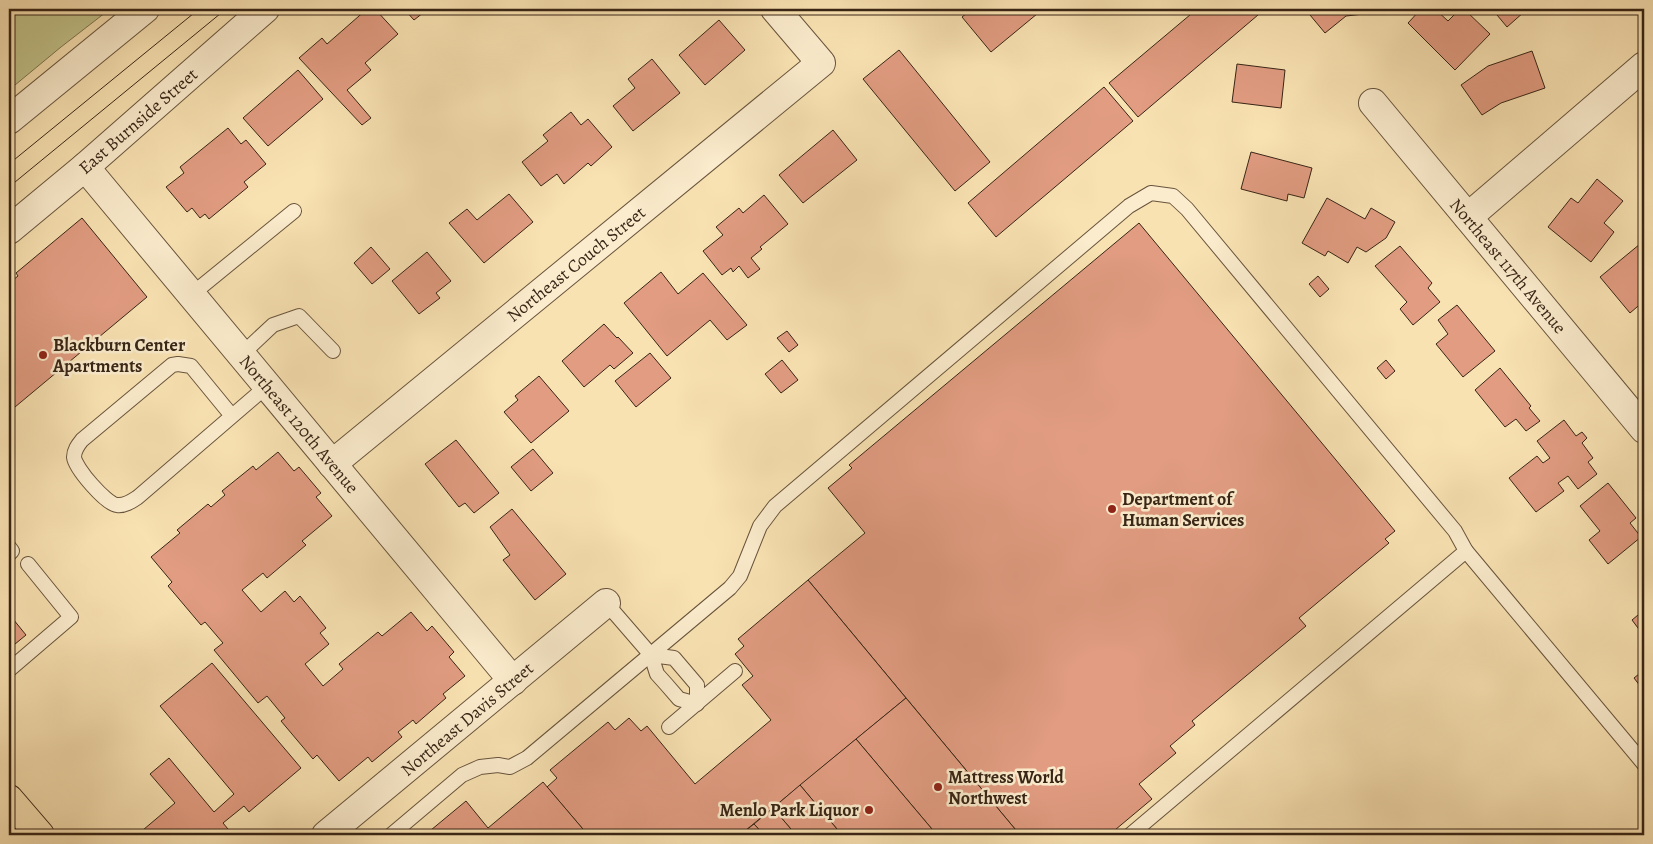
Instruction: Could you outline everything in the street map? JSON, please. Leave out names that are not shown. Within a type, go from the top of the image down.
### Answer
[{"type":"main road","points":[[9,799],[40,835]]},
{"type":"street","points":[[9,120],[144,9]]},
{"type":"street","name":"East Burnside Street","points":[[9,230],[85,168],[265,9]]},
{"type":"street","name":"Northeast Couch Street","points":[[332,464],[821,63],[775,9]]},
{"type":"street","points":[[1468,218],[1644,66]]},
{"type":"street","name":"Northeast 117th Avenue","points":[[1373,103],[1644,429]]},
{"type":"street","name":"Northeast 120th Avenue","points":[[85,168],[514,681]]},
{"type":"street","name":"Northeast Davis Street","points":[[326,835],[606,603]]},
{"type":"lane","points":[[391,835],[462,775],[480,767],[498,765],[510,767],[527,758],[651,655],[730,588],[740,576],[760,526],[776,506],[1129,206],[1151,193],[1173,196],[1187,210],[1455,530],[1466,551],[1644,764]]},
{"type":"lane","points":[[191,295],[294,211]]},
{"type":"lane","points":[[241,355],[273,324],[299,316],[333,351]]},
{"type":"lane","points":[[232,416],[191,366],[172,365],[82,440],[75,449],[74,457],[77,467],[108,502],[117,505],[129,503],[138,497],[267,386]]},
{"type":"lane","points":[[9,547],[12,551],[9,554]]},
{"type":"lane","points":[[1130,835],[1466,551]]},
{"type":"lane","points":[[9,670],[71,617],[28,564]]},
{"type":"lane","points":[[606,603],[651,655],[657,674],[679,699],[697,704]]},
{"type":"lane","points":[[651,655],[674,658],[697,685],[697,704]]},
{"type":"lane","points":[[669,727],[735,672]]},
{"type":"green space","points":[[9,9],[110,9],[9,90]]},
{"type":"building","points":[[367,9],[375,9],[398,34],[365,63],[371,70],[347,90],[371,118],[362,125],[299,58],[322,38],[327,44]]},
{"type":"building","points":[[404,9],[428,9],[414,20]]},
{"type":"building","points":[[972,9],[1043,9],[991,52],[962,17]]},
{"type":"building","points":[[1197,9],[1265,9],[1138,117],[1109,83]]},
{"type":"building","points":[[1305,9],[1390,9],[1390,11],[1346,16],[1325,33]]},
{"type":"building","points":[[1421,9],[1435,9],[1448,21],[1460,9],[1464,9],[1490,34],[1455,70],[1408,23]]},
{"type":"building","points":[[1492,9],[1521,9],[1524,12],[1507,27]]},
{"type":"building","points":[[719,20],[745,50],[705,85],[679,55]]},
{"type":"building","points":[[899,50],[990,162],[955,191],[863,79]]},
{"type":"building","points":[[1532,51],[1545,88],[1501,103],[1482,115],[1461,85],[1488,66]]},
{"type":"building","points":[[652,59],[680,93],[633,131],[613,106],[635,88],[628,79]]},
{"type":"building","points":[[1237,64],[1285,70],[1281,108],[1232,102]]},
{"type":"building","points":[[298,70],[323,99],[268,146],[243,118]]},
{"type":"building","points":[[1104,87],[1133,121],[996,237],[968,203]]},
{"type":"building","points":[[571,112],[581,125],[588,119],[612,147],[591,166],[588,163],[564,184],[557,174],[541,186],[522,162],[548,141],[543,135]]},
{"type":"building","points":[[228,128],[241,144],[246,140],[266,164],[244,182],[248,187],[209,219],[205,214],[200,218],[192,208],[187,212],[166,187],[184,173],[180,167]]},
{"type":"building","points":[[833,130],[857,160],[803,203],[779,175]]},
{"type":"building","points":[[1251,152],[1312,168],[1304,198],[1288,194],[1287,201],[1241,189]]},
{"type":"building","points":[[1597,179],[1623,201],[1604,223],[1614,232],[1591,262],[1548,227],[1571,198],[1578,203]]},
{"type":"building","points":[[509,194],[533,222],[484,263],[449,223],[467,209],[477,220]]},
{"type":"building","points":[[764,195],[788,224],[760,247],[762,249],[751,258],[760,269],[748,278],[739,266],[733,272],[731,268],[722,275],[703,251],[723,235],[716,227],[739,208],[743,213]]},
{"type":"building","points":[[1327,198],[1365,219],[1371,208],[1395,222],[1386,238],[1366,252],[1357,247],[1348,263],[1328,251],[1325,256],[1302,243]]},
{"type":"building","name":"Blackburn Center Apartments","points":[[82,218],[147,297],[9,412],[9,275],[13,280],[18,276],[16,273]]},
{"type":"building","name":"Department of Human Services","points":[[1139,223],[1395,531],[1385,539],[1389,543],[1299,618],[1306,626],[1192,721],[1195,725],[1170,746],[1176,753],[1139,784],[1152,799],[1109,835],[1085,835],[1083,833],[1080,835],[1020,835],[808,580],[865,533],[828,488],[852,468],[849,465]]},
{"type":"building","points":[[1640,244],[1644,249],[1644,301],[1630,313],[1600,277]]},
{"type":"building","points":[[1400,246],[1432,283],[1428,288],[1440,302],[1413,325],[1400,309],[1407,302],[1375,266]]},
{"type":"building","points":[[371,247],[390,269],[372,284],[354,263]]},
{"type":"building","points":[[427,252],[451,281],[436,293],[440,298],[419,314],[392,281]]},
{"type":"building","points":[[661,272],[678,294],[703,273],[747,325],[727,340],[710,320],[667,356],[624,303]]},
{"type":"building","points":[[1318,276],[1329,289],[1320,297],[1309,284]]},
{"type":"building","points":[[1457,305],[1495,351],[1463,377],[1436,344],[1448,334],[1438,320]]},
{"type":"building","points":[[604,324],[633,353],[614,369],[610,365],[584,387],[562,361]]},
{"type":"building","points":[[787,331],[798,345],[789,352],[777,338]]},
{"type":"building","points":[[650,353],[671,378],[636,407],[615,381]]},
{"type":"building","points":[[782,360],[798,380],[781,393],[765,374]]},
{"type":"building","points":[[1386,360],[1395,371],[1386,379],[1377,368]]},
{"type":"building","points":[[1500,368],[1531,406],[1529,408],[1540,421],[1526,431],[1516,419],[1505,427],[1475,390]]},
{"type":"building","points":[[539,376],[569,411],[531,443],[504,412],[518,400],[515,396]]},
{"type":"building","points":[[1564,420],[1576,436],[1582,432],[1587,438],[1582,443],[1593,458],[1588,462],[1597,474],[1578,489],[1568,476],[1558,483],[1564,491],[1536,512],[1509,478],[1537,456],[1543,463],[1550,458],[1537,441]]},
{"type":"building","points":[[456,440],[499,493],[474,513],[465,503],[459,507],[425,464]]},
{"type":"building","points":[[533,449],[553,473],[531,491],[511,467]]},
{"type":"building","points":[[278,452],[294,471],[299,467],[321,493],[316,497],[332,516],[302,541],[306,545],[267,578],[263,573],[242,590],[261,612],[285,591],[294,602],[300,596],[326,628],[320,633],[329,644],[305,664],[323,686],[343,669],[339,664],[378,632],[382,636],[411,612],[427,631],[432,626],[454,652],[449,657],[465,676],[443,694],[446,698],[416,724],[413,720],[398,732],[402,737],[372,762],[368,757],[339,781],[317,755],[313,759],[281,721],[285,718],[267,696],[258,703],[214,650],[223,643],[205,622],[201,625],[168,586],[172,582],[151,557],[180,533],[177,530],[208,504],[211,507],[225,495],[222,491],[253,466],[256,470]]},
{"type":"building","points":[[1608,483],[1636,518],[1630,523],[1641,537],[1608,564],[1589,540],[1600,531],[1580,506]]},
{"type":"building","points":[[512,509],[566,574],[535,600],[503,560],[510,555],[490,527]]},
{"type":"building","points":[[808,580],[906,698],[740,835],[588,835],[547,787],[557,778],[550,770],[608,722],[615,730],[629,718],[641,731],[647,726],[695,784],[771,720],[742,685],[753,676],[735,654],[744,646],[738,639]]},
{"type":"building","points":[[1644,610],[1644,636],[1632,620]]},
{"type":"building","points":[[9,614],[26,635],[9,649]]},
{"type":"building","points":[[212,663],[301,768],[249,812],[244,806],[223,823],[233,835],[137,835],[175,803],[150,774],[169,758],[214,812],[234,794],[160,706]]},
{"type":"building","points":[[1644,670],[1644,691],[1634,678]]},
{"type":"building","name":"Mattress World Northwest","points":[[906,698],[1020,835],[937,835],[856,739]]},
{"type":"building","name":"Menlo Park Liquor","points":[[856,739],[937,835],[842,835],[800,785]]},
{"type":"building","points":[[543,782],[588,835],[425,835],[466,801],[488,828]]},
{"type":"building","points":[[800,785],[842,835],[796,835],[773,808]]},
{"type":"building","points":[[773,808],[796,835],[764,835],[754,824]]},
{"type":"building","points":[[754,824],[764,835],[740,835]]},
{"type":"tram line","points":[[9,164],[199,9]]},
{"type":"tram line","points":[[9,187],[226,9]]},
{"type":"place","name":"Blackburn Center Apartments","points":[[43,355]]},
{"type":"place","name":"Department of Human Services","points":[[1112,509]]},
{"type":"place","name":"Mattress World Northwest","points":[[938,787]]},
{"type":"place","name":"Menlo Park Liquor","points":[[869,810]]}]
